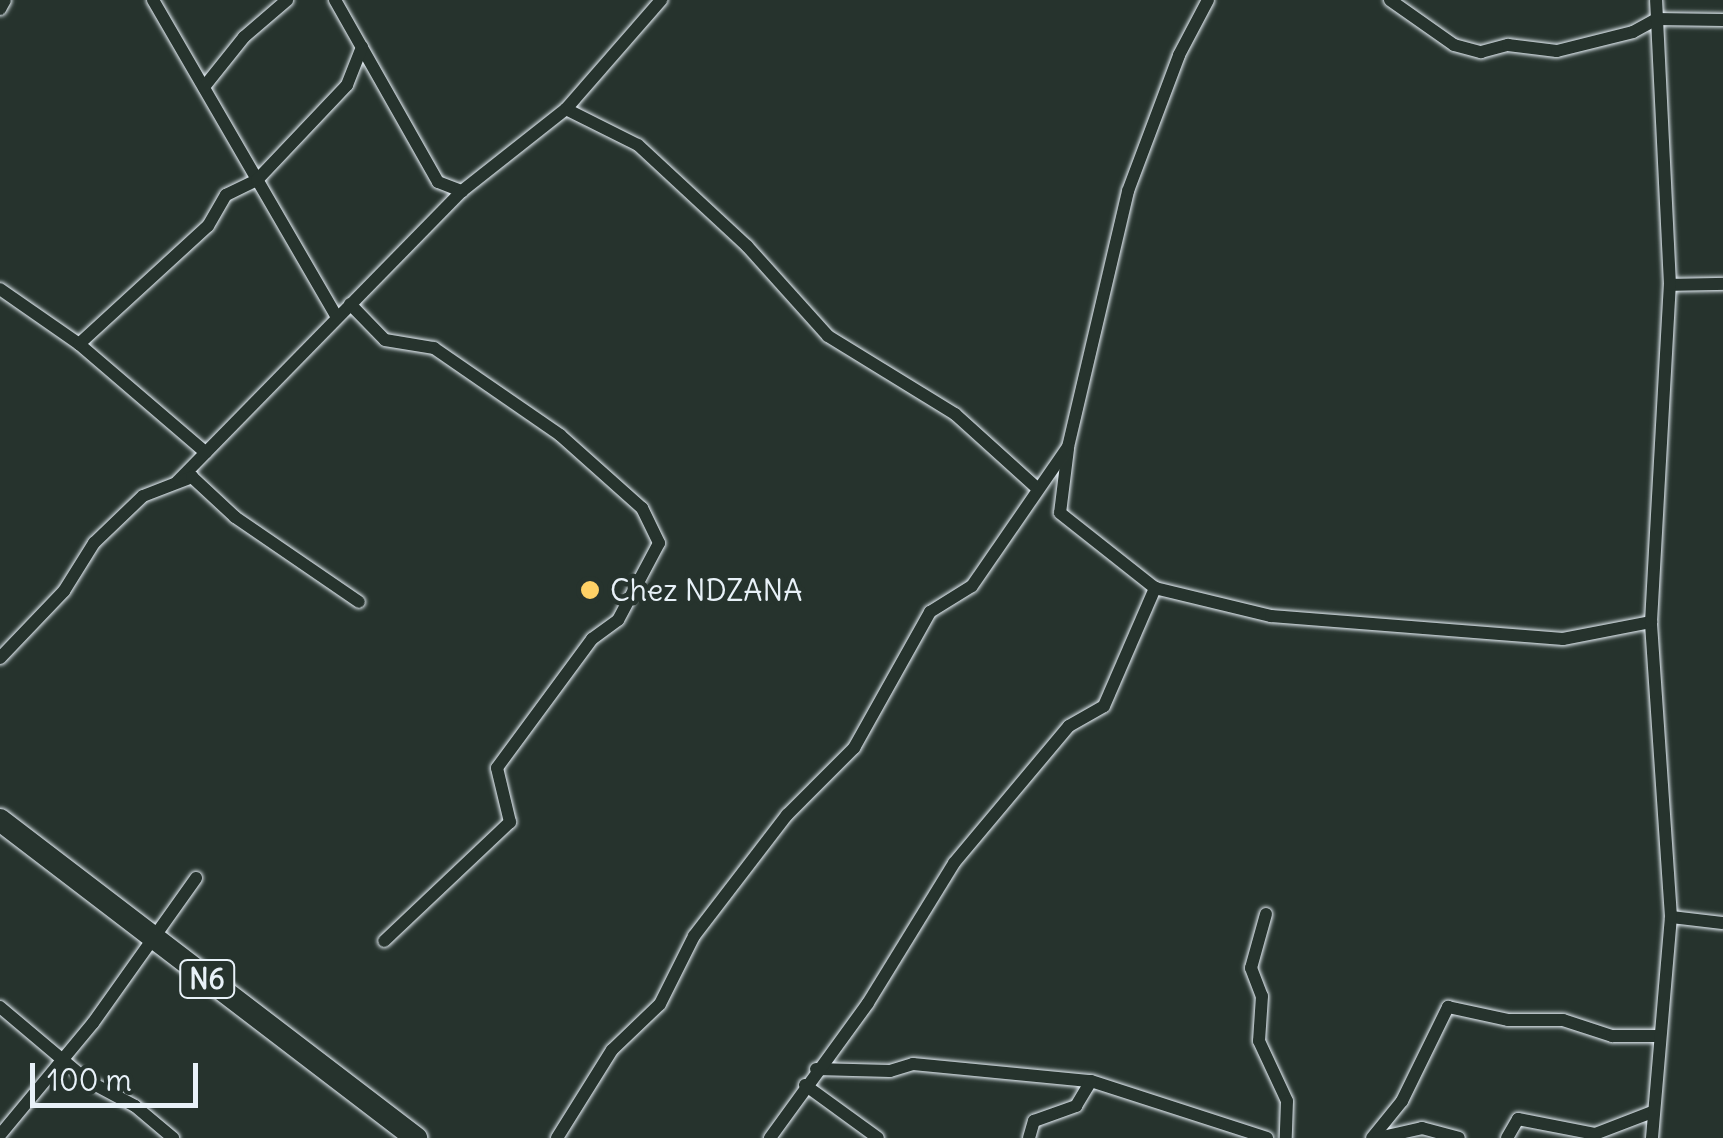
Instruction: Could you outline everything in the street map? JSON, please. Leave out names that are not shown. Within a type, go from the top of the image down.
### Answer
[{"type":"highway","name":"N6","points":[[0,820],[416,1138]]},
{"type":"street","points":[[0,10],[5,0]]},
{"type":"street","points":[[153,0],[336,318]]},
{"type":"street","points":[[204,87],[244,36],[287,0]]},
{"type":"street","points":[[335,0],[438,182],[462,191]]},
{"type":"street","points":[[177,482],[462,191],[566,109],[660,0]]},
{"type":"street","points":[[1208,0],[1180,55],[1128,192],[1068,446],[1060,513],[1154,588],[1271,616],[1563,639],[1652,622]]},
{"type":"street","points":[[1390,0],[1454,46],[1481,52],[1508,46],[1557,51],[1633,32],[1656,19],[1723,20]]},
{"type":"street","points":[[1652,1138],[1671,917],[1652,622],[1670,286],[1656,0]]},
{"type":"street","points":[[79,344],[208,226],[226,195],[257,180],[347,85],[362,47]]},
{"type":"street","points":[[566,109],[638,146],[756,256],[828,336],[955,414],[1037,488]]},
{"type":"street","points":[[1670,286],[1723,284]]},
{"type":"street","points":[[0,290],[79,344],[206,453]]},
{"type":"street","points":[[350,304],[385,340],[434,348],[560,435],[642,508],[659,543],[618,620],[592,639],[496,768],[510,822],[384,941]]},
{"type":"street","points":[[557,1138],[612,1050],[660,1004],[694,936],[787,815],[854,748],[930,612],[972,586],[1068,446]]},
{"type":"street","points":[[0,658],[64,591],[94,542],[143,496],[197,478],[235,517],[359,602]]},
{"type":"street","points":[[770,1138],[816,1069],[868,1003],[954,863],[1055,750],[1069,726],[1104,706],[1154,588]]},
{"type":"street","points":[[0,1135],[64,1061],[196,878]]},
{"type":"street","points":[[1266,914],[1251,968],[1262,996],[1259,1041],[1287,1100],[1286,1138]]},
{"type":"street","points":[[1671,917],[1723,923]]},
{"type":"street","points":[[1375,1138],[1402,1100],[1448,1006],[1508,1020],[1563,1020],[1612,1036],[1660,1036]]},
{"type":"street","points":[[0,1008],[64,1061],[173,1138]]},
{"type":"street","points":[[816,1069],[890,1071],[913,1064],[1091,1081],[1267,1138]]},
{"type":"street","points":[[1028,1138],[1034,1121],[1076,1106],[1091,1081]]},
{"type":"street","points":[[805,1086],[878,1138]]},
{"type":"street","points":[[1507,1138],[1518,1119],[1595,1134],[1652,1112]]},
{"type":"street","points":[[1375,1138],[1422,1128],[1460,1138]]},
{"type":"place","name":"Chez NDZANA","points":[[590,590]]}]
